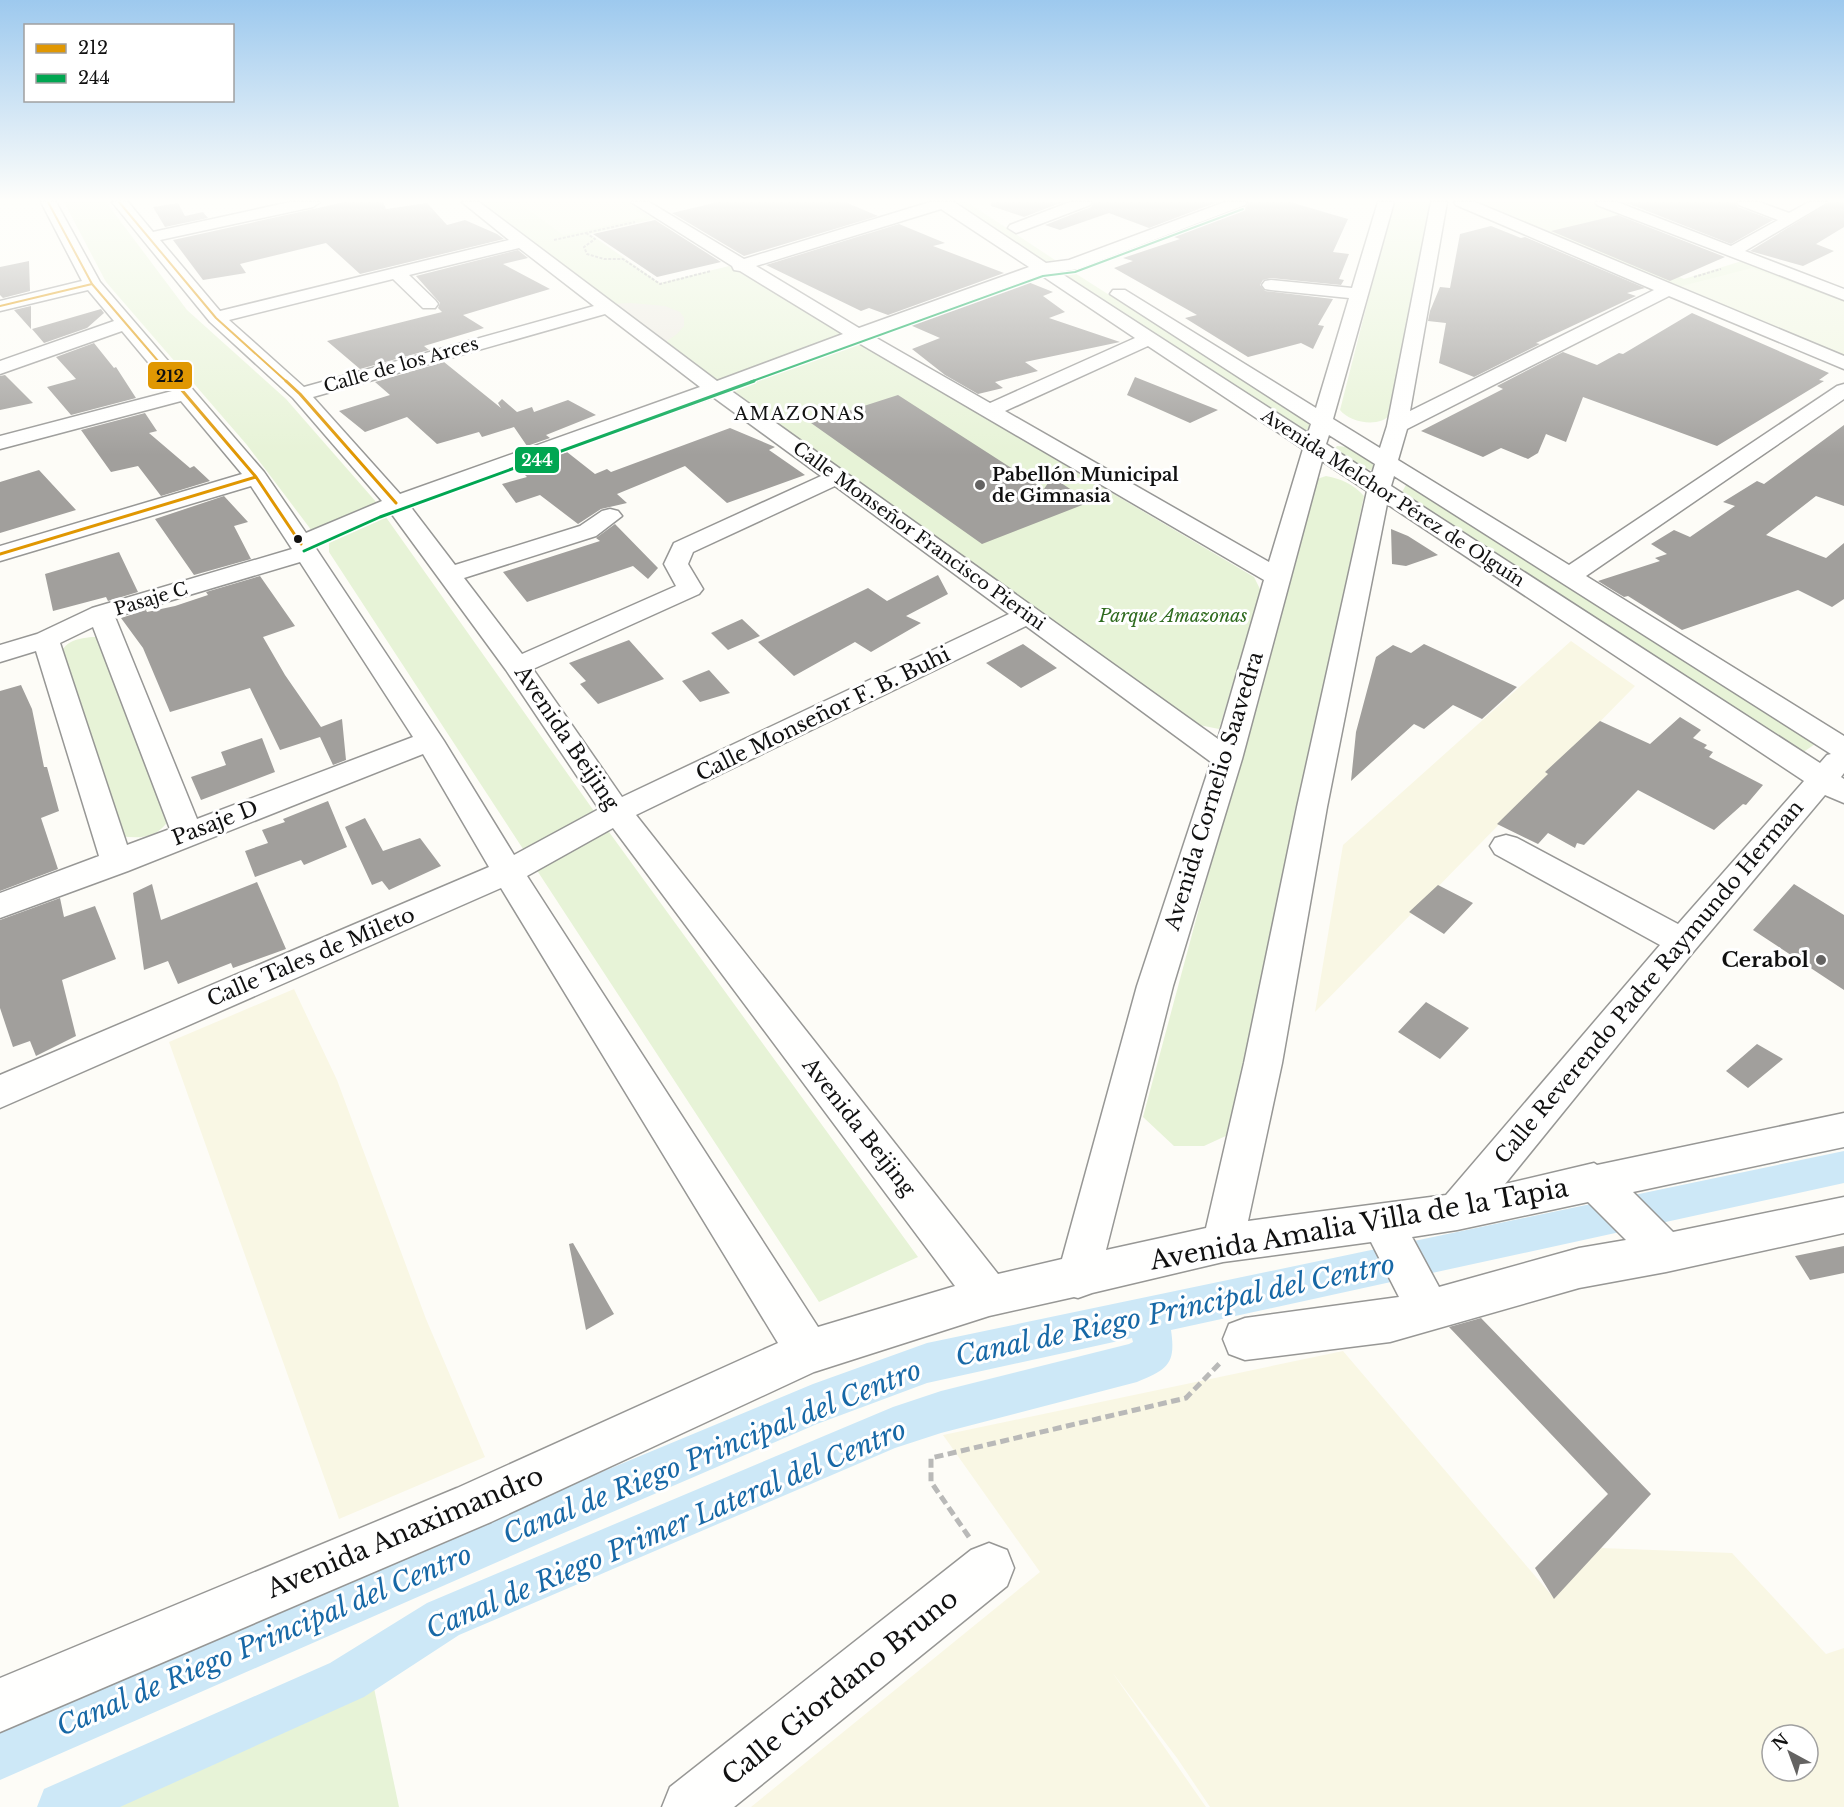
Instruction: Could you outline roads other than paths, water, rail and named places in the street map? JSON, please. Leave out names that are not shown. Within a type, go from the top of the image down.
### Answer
[{"type":"street","points":[[0,306],[82,286]]},
{"type":"street","points":[[94,286],[256,477],[304,548],[430,741],[508,872],[808,1352]]},
{"type":"street","name":"Avenida Beijing","points":[[189,286],[216,318],[300,394],[396,503],[517,666],[617,812],[989,1296]]},
{"type":"street","points":[[216,318],[343,286]]},
{"type":"street","points":[[411,286],[429,304]]},
{"type":"street","name":"Calle Monseñor Francisco Pierini","points":[[579,286],[836,477],[1227,759]]},
{"type":"street","points":[[766,286],[857,335],[1277,577]]},
{"type":"street","name":"Pasaje C","points":[[0,654],[46,640],[101,613],[304,548],[396,503],[993,286]]},
{"type":"street","name":"Avenida Melchor Pérez de Olguín","points":[[1067,286],[1315,448],[1836,775]]},
{"type":"street","name":"Avenida Melchor Pérez de Olguín","points":[[1106,286],[1844,749]]},
{"type":"street","points":[[1284,286],[1360,294]]},
{"type":"street","name":"Avenida Cornelio Saavedra","points":[[1078,1278],[1155,986],[1227,759],[1277,577],[1362,286]]},
{"type":"street","points":[[1223,1243],[1263,1063],[1312,807],[1379,488],[1397,426],[1423,286]]},
{"type":"street","points":[[1658,286],[1844,363]]},
{"type":"street","points":[[1822,286],[1844,295]]},
{"type":"street","points":[[1397,426],[1667,290]]},
{"type":"street","name":"Calle de los Arces","points":[[300,394],[607,308]]},
{"type":"street","points":[[0,368],[124,324]]},
{"type":"street","points":[[988,411],[1148,339]]},
{"type":"street","points":[[1569,576],[1844,390]]},
{"type":"street","points":[[0,443],[184,393]]},
{"type":"street","points":[[0,554],[256,477]]},
{"type":"street","points":[[517,666],[690,589],[676,564],[683,548],[836,477]]},
{"type":"street","points":[[449,575],[588,531],[610,516]]},
{"type":"street","points":[[101,613],[188,833]]},
{"type":"street","name":"Calle Monseñor F. B. Buhi","points":[[617,812],[1028,615]]},
{"type":"street","points":[[46,640],[117,863]]},
{"type":"street","name":"Pasaje D","points":[[0,906],[430,741]]},
{"type":"street","name":"Calle Reverendo Padre Raymundo Herman","points":[[1457,1212],[1682,942],[1836,775]]},
{"type":"street","name":"Calle Tales de Mileto","points":[[0,1092],[508,872],[617,812]]},
{"type":"street","points":[[1506,846],[1682,942]]},
{"type":"street","name":"Avenida Amalia Villa de la Tapia","points":[[808,1352],[989,1296],[1078,1278],[1223,1243],[1388,1233],[1457,1212],[1605,1193],[1844,1130]]},
{"type":"street","points":[[1605,1193],[1660,1247]]},
{"type":"street","points":[[1245,1339],[1390,1321],[1424,1301],[1579,1268],[1660,1247],[1844,1215]]},
{"type":"street","points":[[1388,1233],[1424,1301]]},
{"type":"street","name":"Avenida Anaximandro","points":[[0,1706],[474,1505],[808,1352]]},
{"type":"street","name":"Calle Giordano Bruno","points":[[690,1807],[989,1568]]},
{"type":"waterway","name":"Canal de Riego Principal del Centro","points":[[0,1755],[543,1519],[813,1405],[927,1363],[1844,1167]]},
{"type":"waterway","name":"Canal de Riego Primer Lateral del Centro","points":[[62,1807],[347,1680],[443,1619],[893,1428],[941,1412],[1137,1362],[1154,1351],[1149,1316]]},
{"type":"place","name":"Pabellón Municipal de Gimnasia","points":[[980,485]]},
{"type":"place","name":"Cerabol","points":[[1821,960]]},
{"type":"district","name":"AMAZONAS","points":[[800,414]]},
{"type":"park label","name":"Parque Amazonas","points":[[1173,616]]}]
